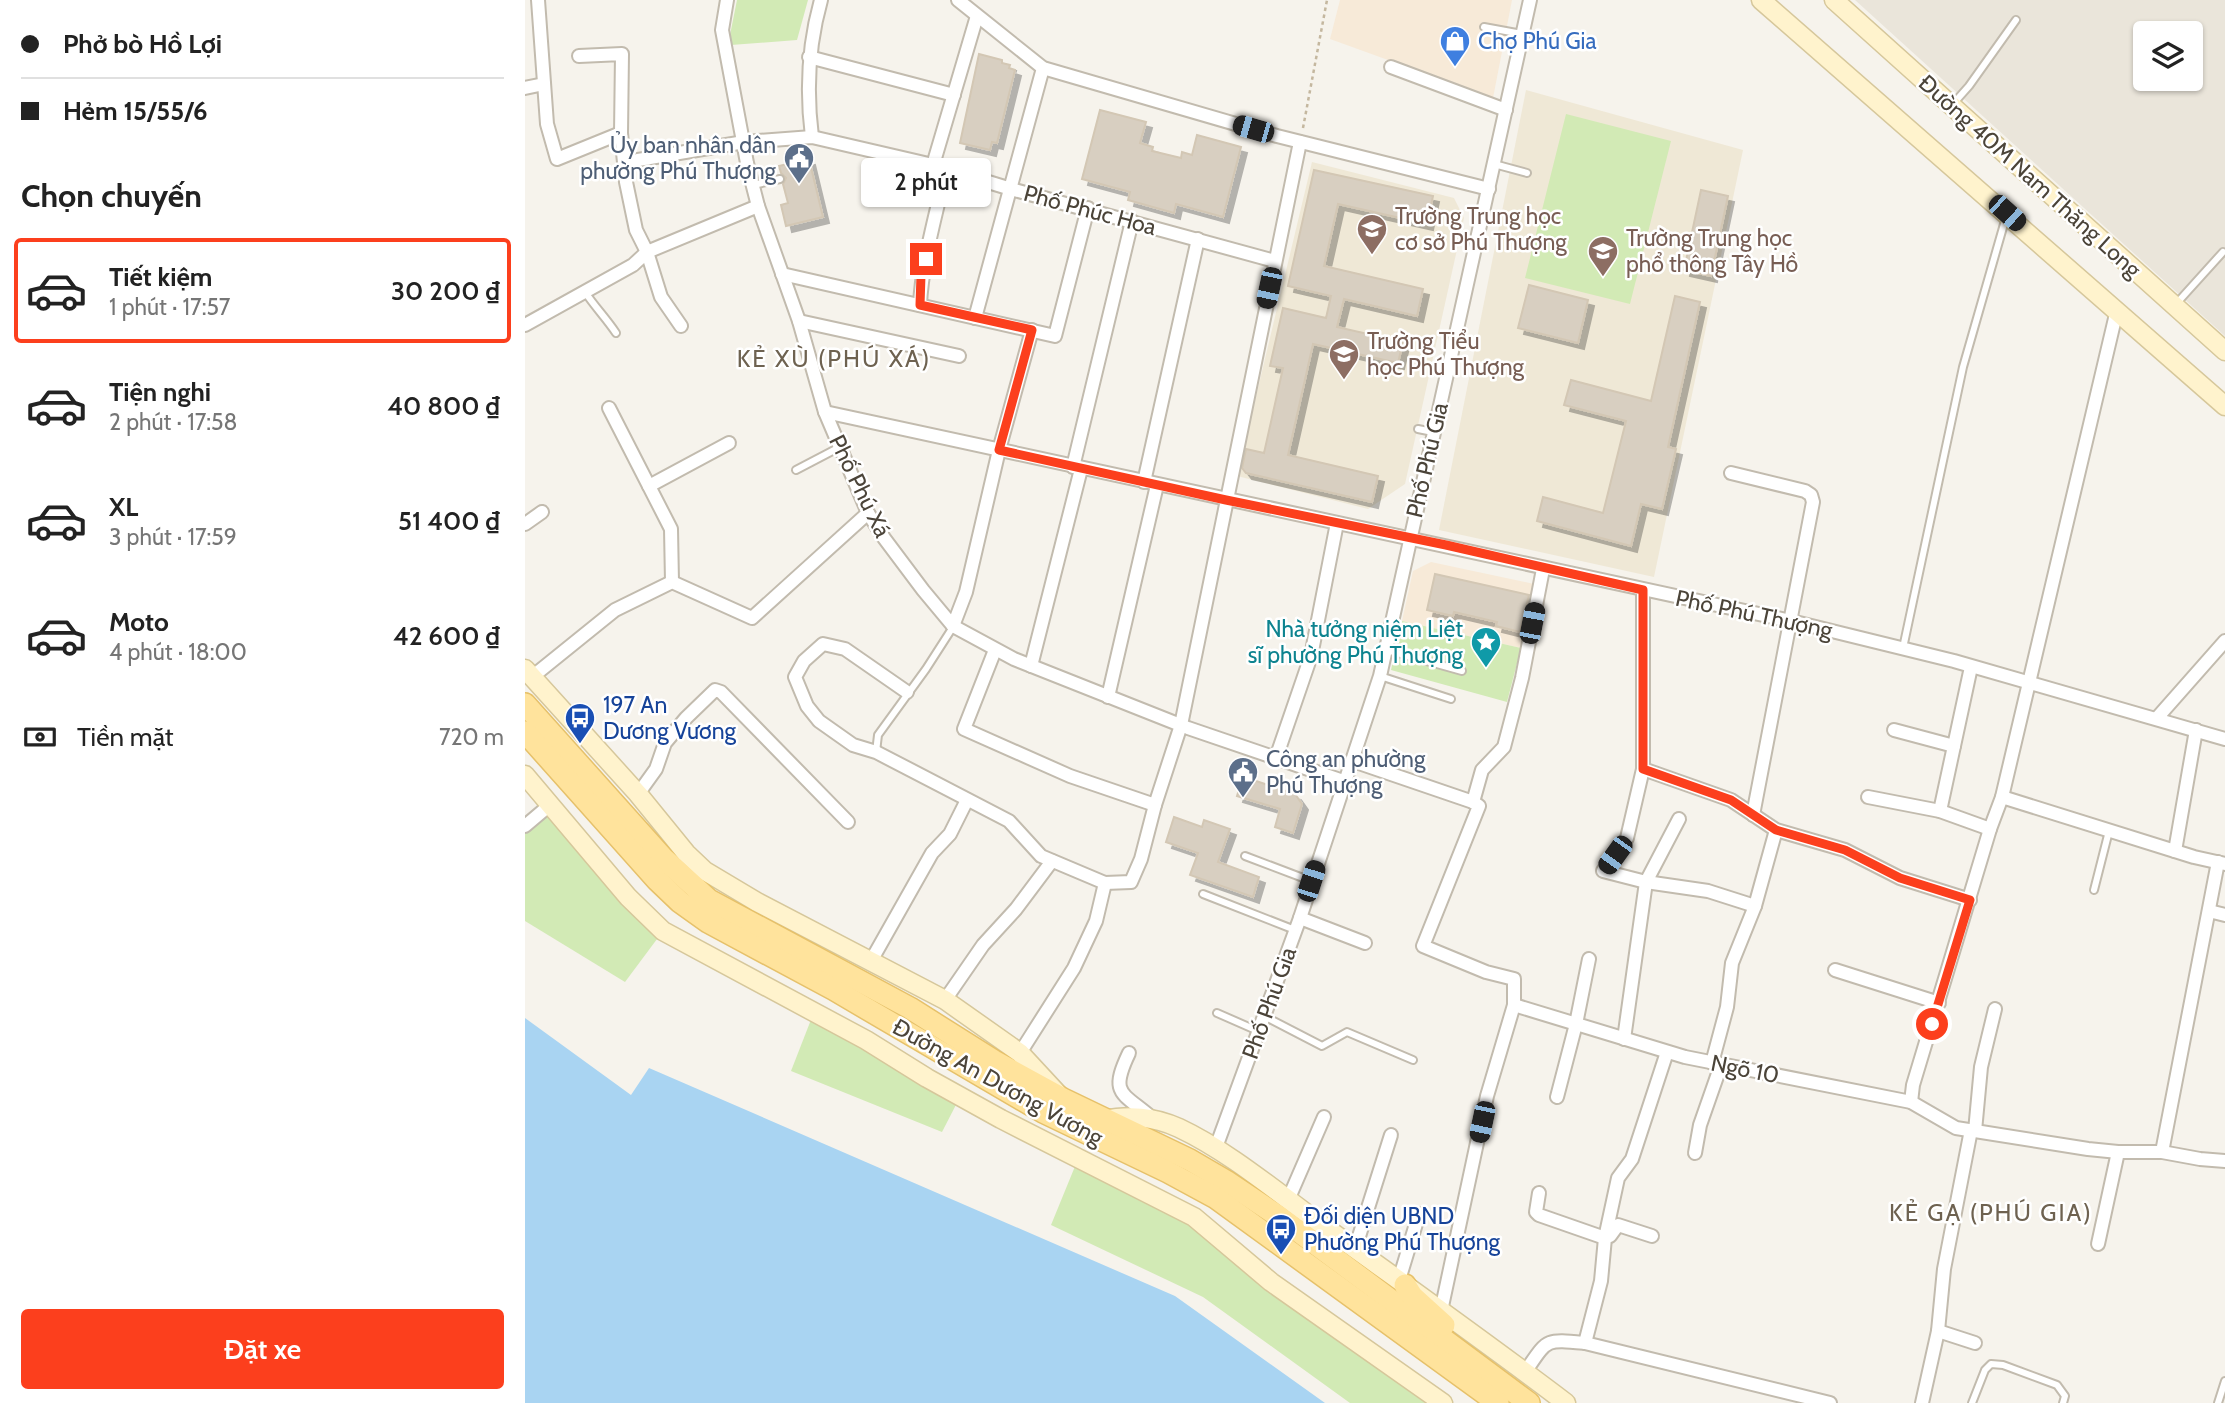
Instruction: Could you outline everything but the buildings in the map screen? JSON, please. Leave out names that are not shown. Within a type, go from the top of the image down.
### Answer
[{"type":"main road","name":"Đường An Dương Vương","points":[[525,704],[663,858],[709,900],[910,1009],[1063,1099],[1190,1160],[1226,1181],[1278,1216],[1529,1403]]},
{"type":"main road","name":"Đường An Dương Vương","points":[[525,732],[640,862],[680,902],[698,915],[833,989],[1043,1112],[1216,1198],[1499,1403]]},
{"type":"main road","points":[[1402,1282],[1412,1296],[1479,1352],[1499,1381]]},
{"type":"street","points":[[538,0],[547,124],[557,159],[621,132]]},
{"type":"street","name":"Phố Phú Xá","points":[[727,0],[722,30],[738,121],[758,206],[799,321],[825,412],[868,513],[891,548],[953,626],[995,650],[1181,725],[1346,782]]},
{"type":"street","points":[[812,137],[807,98],[809,57],[821,0]]},
{"type":"street","points":[[958,0],[1043,68],[1300,142],[1489,189]]},
{"type":"street","name":"Đường 40M Nam Thăng Long","points":[[1761,0],[2225,406]]},
{"type":"street","name":"Đường 40M Nam Thăng Long","points":[[1834,0],[2225,351]]},
{"type":"street","name":"Phố Phú Gia","points":[[1215,1150],[1297,924],[1380,676],[1489,189],[1528,1]]},
{"type":"street","points":[[920,305],[921,275],[931,243],[940,167],[954,95],[977,16]]},
{"type":"street","points":[[579,56],[622,54],[621,132],[626,182],[636,230],[647,252],[661,297],[681,326]]},
{"type":"street","points":[[809,57],[954,95]]},
{"type":"street","points":[[1391,67],[1506,110]]},
{"type":"street","points":[[975,318],[1043,68]]},
{"type":"street","points":[[525,88],[544,84]]},
{"type":"street","name":"Phố Phúc Hoa","points":[[626,167],[638,160],[744,142],[812,137],[940,167],[1275,261]]},
{"type":"street","points":[[907,692],[845,649],[823,644],[804,661],[795,677],[807,706],[819,721],[853,745],[877,752],[1009,821],[1041,856],[1105,883],[1131,882],[1141,859],[1181,725],[1300,142]]},
{"type":"street","points":[[525,325],[633,265],[647,252],[758,206]]},
{"type":"street","points":[[782,274],[1055,336],[1088,208]]},
{"type":"street","points":[[1031,666],[1132,221]]},
{"type":"street","points":[[1108,697],[1198,239]]},
{"type":"street","points":[[1911,1102],[1913,1085],[2002,797],[2117,310]]},
{"type":"street","points":[[799,321],[959,356]]},
{"type":"street","points":[[953,626],[966,592],[999,450],[1032,330]]},
{"type":"street","points":[[609,408],[671,529],[673,582]]},
{"type":"street","name":"Phố Phú Thượng","points":[[825,412],[1791,621],[1903,648],[2225,739]]},
{"type":"street","points":[[649,486],[729,443]]},
{"type":"street","points":[[1731,473],[1805,491],[1811,495],[1813,502],[1753,815]]},
{"type":"street","points":[[525,524],[541,512]]},
{"type":"street","points":[[528,673],[615,610],[673,582],[753,618],[868,513]]},
{"type":"street","points":[[1276,758],[1311,656],[1336,523]]},
{"type":"street","points":[[1472,802],[1482,770],[1504,747],[1522,678],[1543,569]]},
{"type":"street","points":[[1643,590],[1643,769],[1627,838],[1602,871],[1646,882],[1708,891],[1755,906]]},
{"type":"street","points":[[2157,718],[2225,641]]},
{"type":"street","points":[[995,650],[964,729],[1070,776],[1155,805]]},
{"type":"street","points":[[1940,811],[1971,667]]},
{"type":"street","name":"Đường An Dương Vương","points":[[528,673],[638,794],[686,853],[705,871],[757,902],[944,1000],[1020,1054],[1063,1099]]},
{"type":"street","points":[[638,794],[656,769],[665,743],[710,694],[718,691],[848,822]]},
{"type":"street","points":[[1894,730],[1954,746]]},
{"type":"street","points":[[2175,851],[2196,730]]},
{"type":"street","points":[[1353,761],[1479,806],[1423,946],[1486,972],[1514,979],[1514,1004],[1487,1096],[1441,1311]]},
{"type":"street","points":[[1643,769],[1731,800],[1776,830],[1845,850],[1900,878],[1970,900]]},
{"type":"street","name":"Đường An Dương Vương","points":[[525,775],[628,897],[663,931],[866,1040],[1001,1119],[1194,1217],[1271,1282],[1443,1403]]},
{"type":"street","points":[[1868,797],[1940,811],[1990,829]]},
{"type":"street","points":[[2002,797],[2222,863],[2209,911],[2162,1152]]},
{"type":"street","points":[[871,961],[932,853],[950,834],[967,800]]},
{"type":"street","points":[[525,826],[551,804]]},
{"type":"street","points":[[1624,1039],[1646,882],[1679,819]]},
{"type":"street","points":[[1695,1153],[1717,1064],[1732,963],[1755,906],[1776,830]]},
{"type":"street","points":[[944,1000],[983,945],[1016,909],[1052,861]]},
{"type":"street","points":[[1020,1054],[1074,968],[1095,921],[1105,883]]},
{"type":"street","points":[[2209,911],[2225,915]]},
{"type":"street","points":[[1297,924],[1365,943]]},
{"type":"street","points":[[1557,1097],[1576,1024],[1589,958]]},
{"type":"street","points":[[1835,970],[1939,1003]]},
{"type":"street","name":"Ngõ 10","points":[[1514,1004],[1667,1052],[1911,1102],[1956,1128],[2118,1152],[2162,1152],[2225,1161]]},
{"type":"street","points":[[1922,1403],[1938,1331],[1944,1269],[1973,1131],[1981,1067],[1995,1009]]},
{"type":"street","points":[[1585,1343],[1601,1281],[1605,1237],[1618,1178],[1632,1159],[1667,1052]]},
{"type":"street","points":[[1129,1053],[1118,1081],[1119,1089],[1153,1118]]},
{"type":"street","name":"Đường An Dương Vương","points":[[1102,1119],[1125,1115],[1153,1118],[1180,1129],[1215,1150],[1402,1282],[1566,1403]]},
{"type":"street","points":[[1287,1200],[1324,1117]]},
{"type":"street","points":[[1355,1249],[1391,1135]]},
{"type":"street","points":[[2098,1244],[2118,1152]]},
{"type":"street","points":[[1539,1194],[1535,1212],[1539,1215],[1605,1237],[1611,1237],[1618,1224],[1653,1236]]},
{"type":"street","points":[[1402,1282],[1419,1214]]},
{"type":"street","points":[[1938,1331],[1975,1343]]},
{"type":"street","points":[[1525,1372],[1548,1342],[1554,1340],[1585,1343],[1830,1403]]},
{"type":"lane","points":[[1951,105],[1969,86],[2016,20]]},
{"type":"lane","points":[[1484,27],[1522,34]]},
{"type":"lane","points":[[1494,164],[1527,173]]},
{"type":"lane","points":[[753,186],[780,179]]},
{"type":"lane","points":[[1903,648],[1963,368],[2007,213]]},
{"type":"lane","points":[[2174,306],[2223,252]]},
{"type":"lane","points":[[585,292],[616,333]]},
{"type":"lane","points":[[1418,429],[1433,432]]},
{"type":"lane","points":[[796,470],[840,447]]},
{"type":"lane","points":[[877,752],[878,735],[926,669],[953,626]]},
{"type":"lane","points":[[1386,649],[1462,671]]},
{"type":"lane","points":[[1380,676],[1451,699]]},
{"type":"lane","points":[[2094,890],[2109,831]]},
{"type":"lane","points":[[1245,856],[1311,881]]},
{"type":"lane","points":[[1203,894],[1297,924]]},
{"type":"lane","points":[[1217,1013],[1258,1031]]},
{"type":"lane","points":[[1264,1016],[1322,1046],[1347,1032],[1413,1060]]},
{"type":"lane","points":[[1972,1403],[1985,1370],[1991,1364],[2003,1365],[2057,1385],[2065,1396],[2063,1403]]},
{"type":"lane","points":[[2218,1403],[2225,1381]]},
{"type":"path","points":[[1300,142],[1327,0]]},
{"type":"shaded area","name":"Chợ Phú Gia","points":[[1340,0],[1512,0],[1493,98],[1330,39]]},
{"type":"shaded area","points":[[1855,0],[2225,0],[2225,336]]},
{"type":"shaded area","name":"Trường Trung học phổ thông Tây Hồ","points":[[1526,90],[1743,150],[1654,577],[1439,530]]},
{"type":"shaded area","points":[[1312,162],[1454,198],[1464,218],[1405,484],[1368,509],[1237,476]]},
{"type":"shaded area","points":[[1431,562],[1534,584],[1521,648],[1402,621],[1413,571]]},
{"type":"green space","points":[[737,0],[808,0],[797,40],[731,45],[730,35]]},
{"type":"green space","points":[[1566,114],[1671,141],[1630,304],[1525,278]]},
{"type":"green space","points":[[1402,621],[1521,648],[1507,702],[1391,670]]},
{"type":"green space","points":[[551,804],[663,931],[625,982],[525,921],[525,826]]},
{"type":"green space","points":[[814,1012],[960,1097],[942,1132],[791,1071]]},
{"type":"green space","points":[[1078,1159],[1194,1217],[1439,1403],[1350,1403],[1203,1297],[1051,1225]]},
{"type":"water","points":[[525,1018],[631,1095],[649,1068],[1175,1296],[1325,1403],[525,1403]]},
{"type":"place","name":"Chợ Phú Gia","points":[[1455,68]]},
{"type":"place","name":"Ủy ban nhân dân phường Phú Thượng","points":[[799,185]]},
{"type":"place","name":"Trường Trung học cơ sở Phú Thượng","points":[[1372,256]]},
{"type":"place","name":"Trường Trung học phổ thông Tây Hồ","points":[[1603,278]]},
{"type":"place","name":"Trường Tiểu học Phú Thượng","points":[[1344,381]]},
{"type":"place","name":"Nhà tưởng niệm Liệt sĩ phường Phú Thượng","points":[[1486,669]]},
{"type":"place","name":"197 An Dương Vương","points":[[580,745]]},
{"type":"place","name":"Công an phường Phú Thượng","points":[[1243,799]]},
{"type":"place","name":"Đối diện UBND Phường Phú Thượng","points":[[1281,1256]]},
{"type":"district","name":"KẺ XÙ (PHÚ XÁ)","points":[[834,359]]},
{"type":"district","name":"KẺ GẠ (PHÚ GIA)","points":[[1991,1213]]},
{"type":"route","points":[[926,259],[921,275],[920,305],[1032,330],[999,450],[1446,545],[1643,590],[1643,769],[1731,800],[1776,830],[1845,850],[1900,878],[1970,900],[1932,1024]]}]
